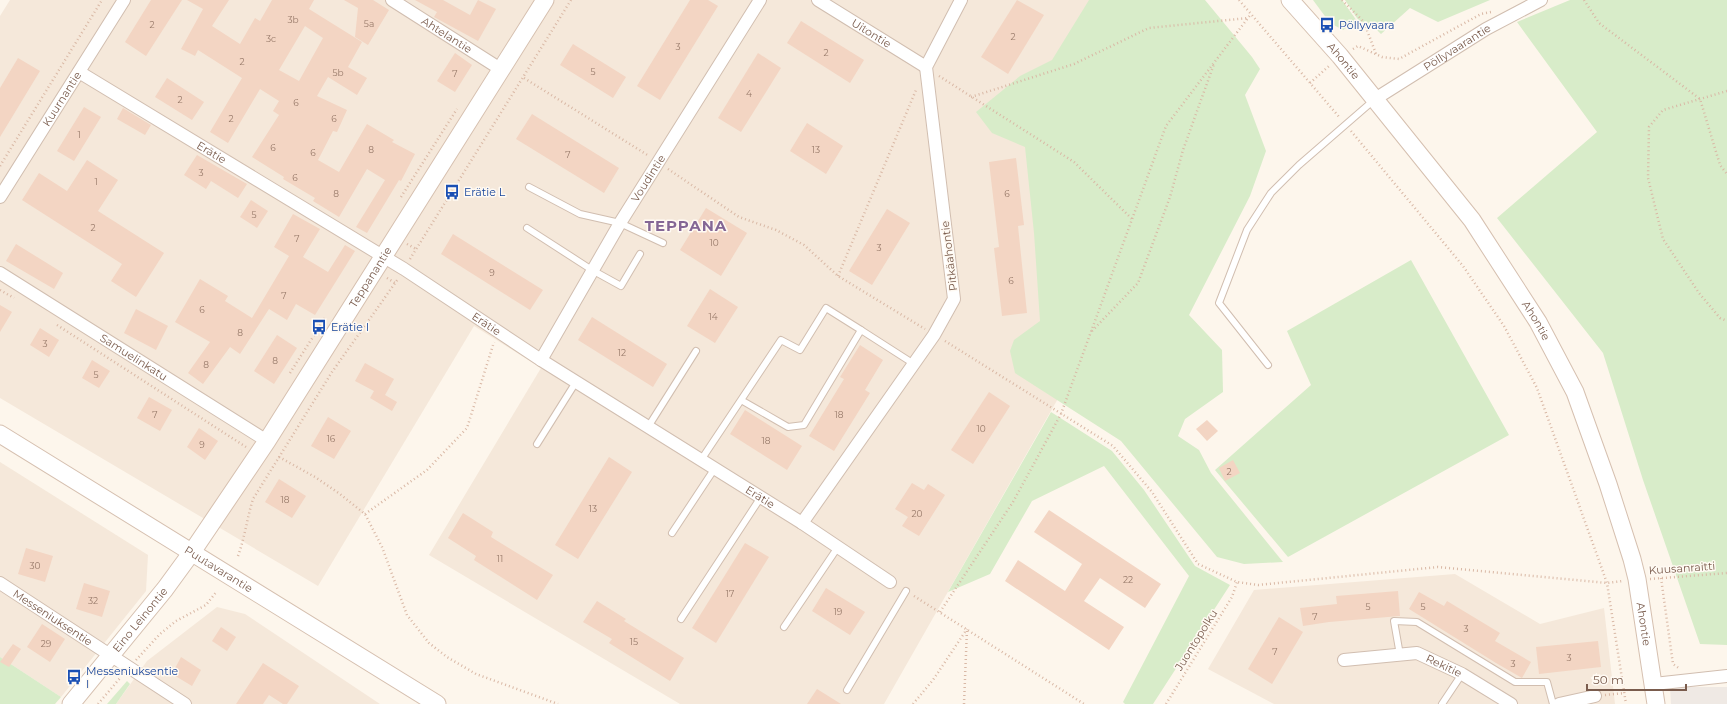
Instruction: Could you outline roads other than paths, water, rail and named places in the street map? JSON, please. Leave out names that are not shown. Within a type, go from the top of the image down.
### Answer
[{"type":"street","name":"Kuurnantie","points":[[0,197],[124,0]]},
{"type":"street","name":"Ahtelantie","points":[[392,0],[502,70]]},
{"type":"street","name":"Teppanantie","points":[[192,552],[262,448],[545,0]]},
{"type":"street","name":"Voudintie","points":[[541,360],[620,223],[760,0]]},
{"type":"street","name":"Uitontie","points":[[818,0],[926,67]]},
{"type":"street","points":[[926,67],[961,0]]},
{"type":"street","name":"Ahontie","points":[[1290,0],[1340,56],[1472,220],[1538,322],[1575,392],[1608,484],[1637,580],[1656,704]]},
{"type":"street","name":"Pöllyvaarantie","points":[[1375,99],[1486,29],[1541,0]]},
{"type":"street","name":"Pitkäahontie","points":[[802,522],[934,335],[954,299],[926,67]]},
{"type":"street","name":"Erätie","points":[[79,72],[404,269],[541,360],[802,522],[890,582]]},
{"type":"street","name":"Samuelinkatu","points":[[0,273],[262,448]]},
{"type":"street","name":"Puutavarantie","points":[[0,434],[437,704]]},
{"type":"street","name":"Eino Leinontie","points":[[72,704],[165,589],[192,552]]},
{"type":"street","name":"Messeniuksentie","points":[[0,583],[185,704]]},
{"type":"street","name":"Rekitie","points":[[1344,660],[1417,653],[1462,674],[1511,704]]},
{"type":"street","points":[[1654,684],[1727,676]]},
{"type":"street","points":[[1559,704],[1595,696]]},
{"type":"lane","points":[[1268,365],[1219,303],[1247,230],[1271,193],[1299,165],[1375,99]]},
{"type":"lane","points":[[529,187],[580,214],[620,223],[664,243]]},
{"type":"lane","points":[[527,228],[592,270],[621,286],[640,254]]},
{"type":"lane","points":[[701,460],[781,340],[800,350],[826,308],[914,364]]},
{"type":"lane","points":[[741,400],[788,426],[804,425],[861,330]]},
{"type":"lane","points":[[648,426],[696,351]]},
{"type":"lane","points":[[537,444],[576,382]]},
{"type":"lane","points":[[672,533],[715,468]]},
{"type":"lane","points":[[681,619],[761,497]]},
{"type":"lane","points":[[784,627],[838,547]]},
{"type":"lane","points":[[847,690],[906,591]]},
{"type":"lane","points":[[1400,654],[1394,621],[1417,622],[1515,682],[1547,682],[1553,704]]},
{"type":"lane","points":[[1442,704],[1462,674]]},
{"type":"place","name":"Pöllyvaara","points":[[1327,25]]},
{"type":"place","name":"Erätie L","points":[[452,192]]},
{"type":"place","name":"Erätie I","points":[[319,327]]},
{"type":"place","name":"Messeniuksentie I","points":[[74,677]]},
{"type":"district","name":"TEPPANA","points":[[686,225]]}]
